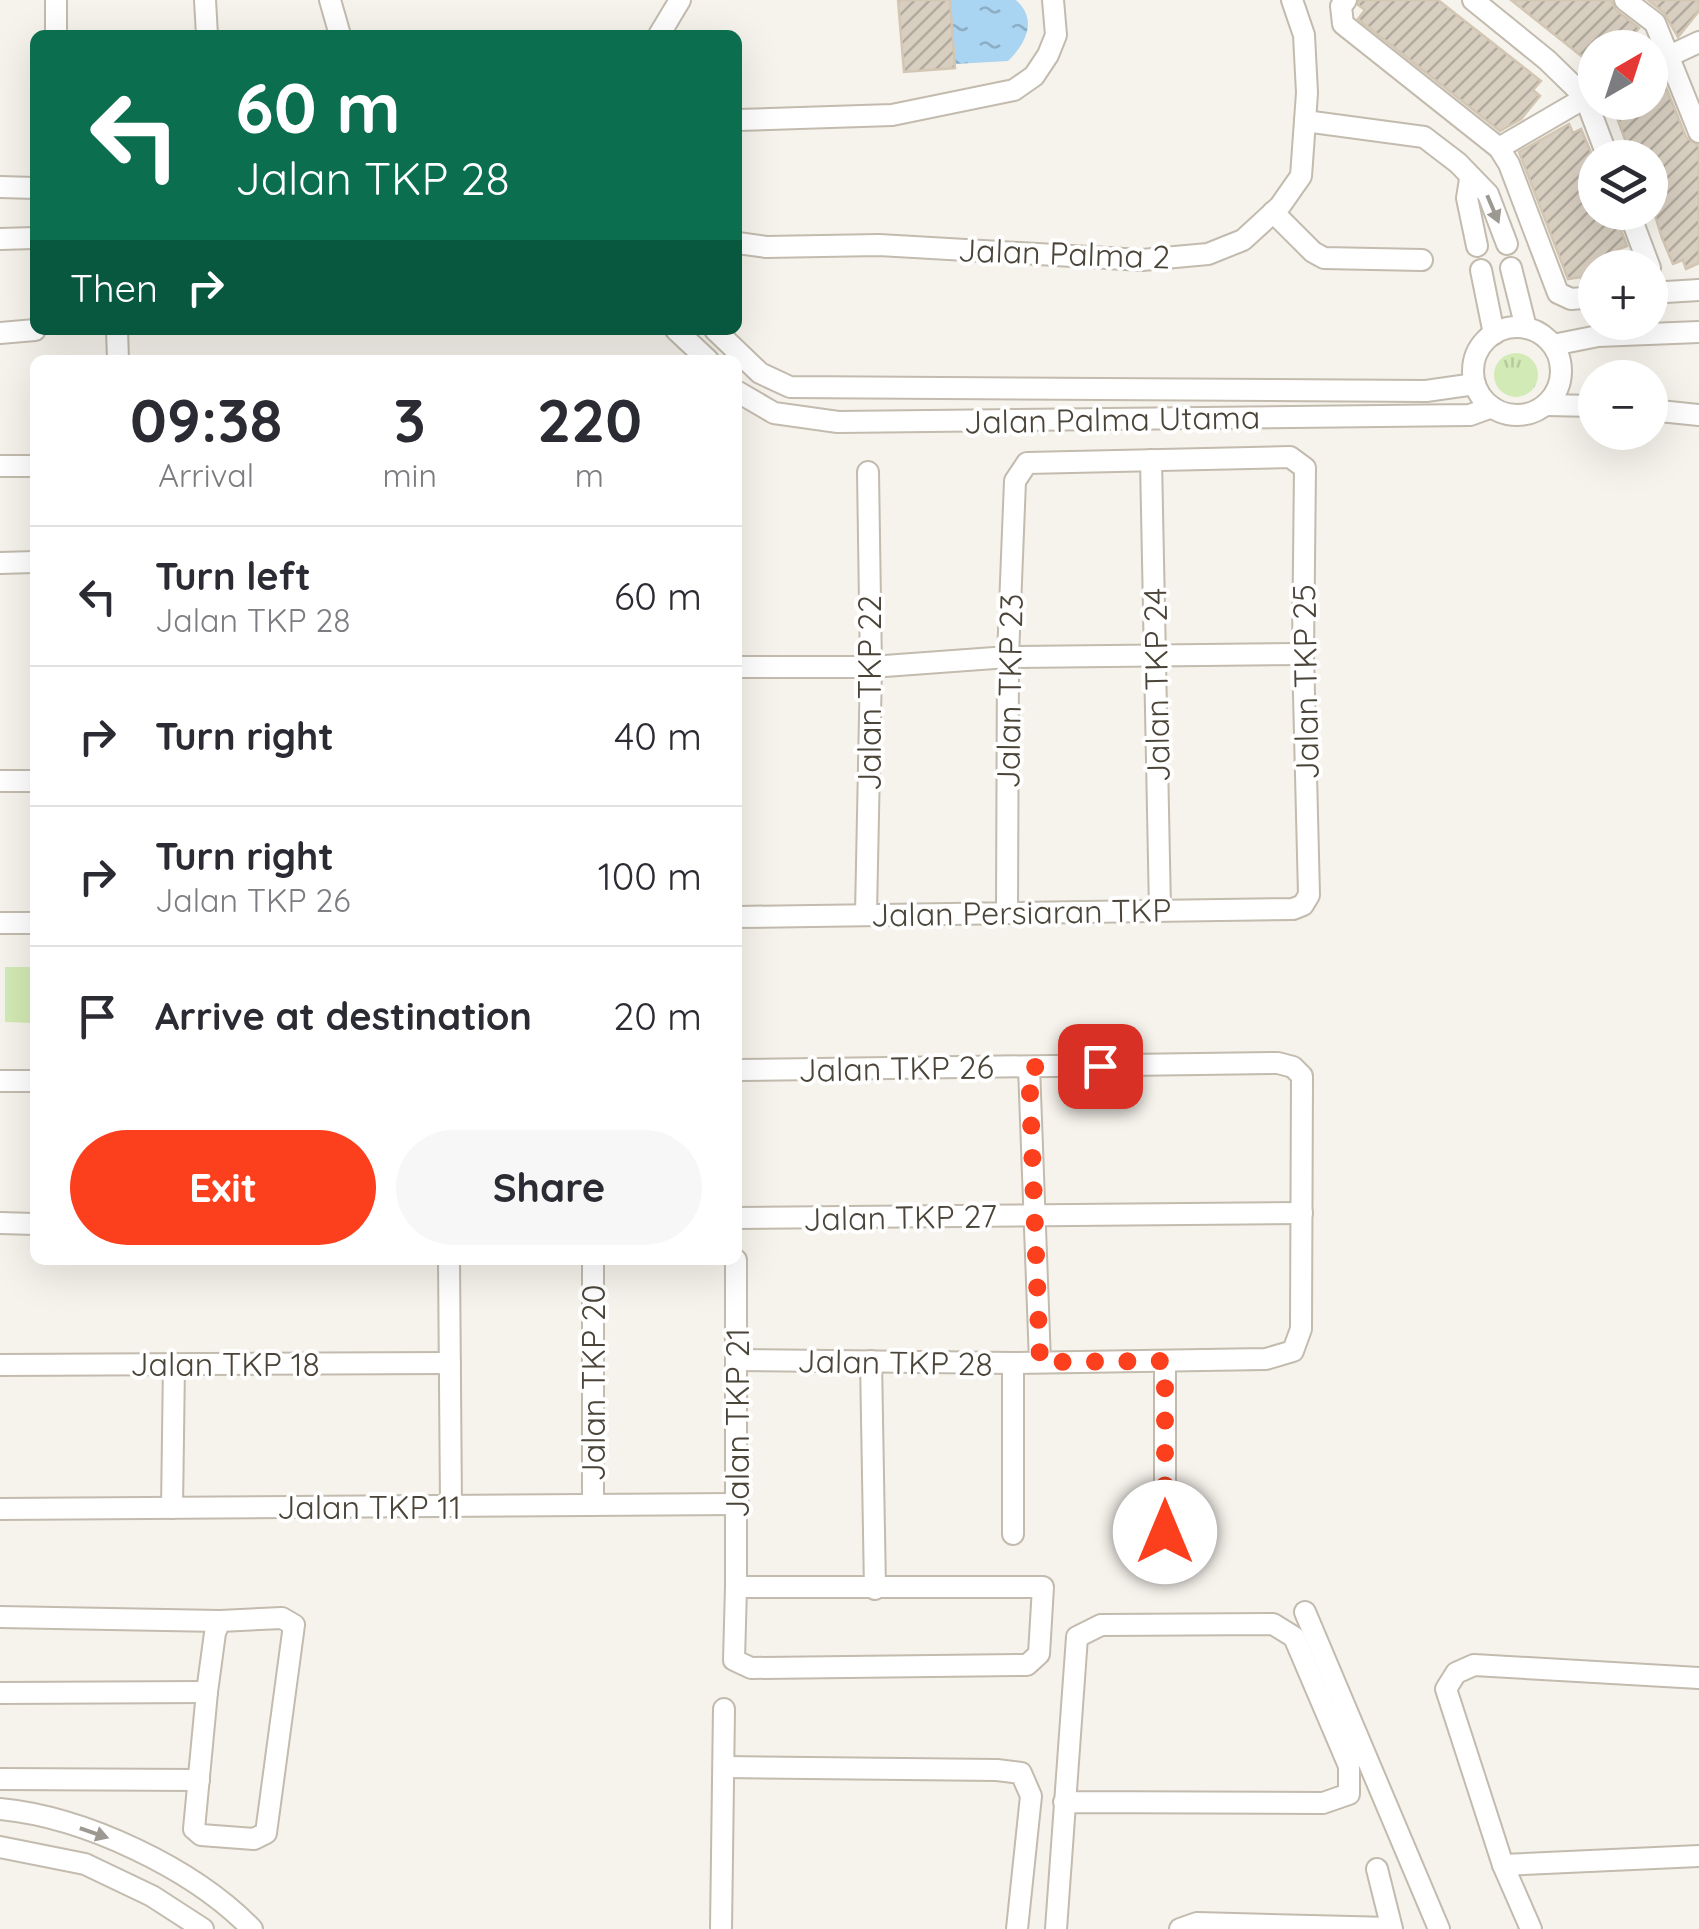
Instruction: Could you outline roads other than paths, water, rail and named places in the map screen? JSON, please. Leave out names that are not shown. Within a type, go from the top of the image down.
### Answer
[{"type":"street","points":[[56,0],[56,30]]},
{"type":"street","points":[[205,0],[206,30]]},
{"type":"street","points":[[330,0],[339,30]]},
{"type":"street","points":[[661,30],[680,0]]},
{"type":"street","points":[[742,120],[892,115],[1014,90],[1034,76],[1048,56],[1056,35],[1053,0]]},
{"type":"street","name":"Jalan Palma 2","points":[[742,244],[766,247],[879,246],[1142,260],[1208,254],[1243,240],[1273,212],[1301,176],[1304,35],[1292,0]]},
{"type":"street","points":[[1346,0],[1341,6],[1343,24],[1499,148],[1509,164],[1558,293],[1578,298]]},
{"type":"street","points":[[1474,0],[1578,85]]},
{"type":"street","points":[[1625,0],[1654,23],[1655,30]]},
{"type":"street","points":[[1668,56],[1699,42]]},
{"type":"street","points":[[1668,75],[1699,132]]},
{"type":"street","points":[[1499,148],[1578,101]]},
{"type":"street","points":[[1305,121],[1424,137],[1488,194],[1507,244]]},
{"type":"street","points":[[1470,179],[1467,198],[1478,246]]},
{"type":"street","points":[[0,187],[30,188]]},
{"type":"street","points":[[1273,212],[1324,258],[1422,260]]},
{"type":"street","points":[[0,239],[30,238]]},
{"type":"street","points":[[1511,268],[1526,328]]},
{"type":"street","points":[[1481,270],[1494,334]]},
{"type":"street","points":[[1668,291],[1699,290]]},
{"type":"street","points":[[1546,404],[1560,382],[1559,356],[1545,337],[1526,328],[1504,329],[1483,342],[1476,355],[1475,384],[1492,407],[1520,416],[1546,404],[1578,405]]},
{"type":"street","points":[[0,333],[30,330]]},
{"type":"street","points":[[1553,345],[1598,336],[1699,332]]},
{"type":"street","points":[[681,335],[703,355]]},
{"type":"street","points":[[720,335],[741,355]]},
{"type":"street","points":[[742,356],[760,373],[790,387],[1426,392],[1475,384]]},
{"type":"street","name":"Jalan Palma Utama","points":[[742,396],[774,412],[838,422],[1470,415],[1492,407]]},
{"type":"street","points":[[1668,412],[1699,415]]},
{"type":"street","name":"Jalan TKP 25","points":[[1151,460],[1290,457],[1305,468],[1303,654],[1309,895],[1303,905]]},
{"type":"street","name":"Jalan TKP 23","points":[[1007,912],[1008,658],[1015,480],[1026,464],[1151,460]]},
{"type":"street","name":"Jalan TKP 24","points":[[1151,460],[1160,910]]},
{"type":"street","points":[[0,466],[30,466]]},
{"type":"street","name":"Jalan TKP 22","points":[[866,914],[871,667],[868,472]]},
{"type":"street","points":[[0,564],[30,562]]},
{"type":"street","points":[[742,667],[1303,654]]},
{"type":"street","points":[[0,781],[30,781]]},
{"type":"street","name":"Jalan Persiaran TKP","points":[[742,917],[1292,909],[1303,905]]},
{"type":"street","points":[[0,923],[30,923]]},
{"type":"street","name":"Jalan TKP 26","points":[[742,1070],[1278,1063],[1293,1067],[1302,1076],[1302,1213]]},
{"type":"street","points":[[1029,1067],[1040,1362]]},
{"type":"street","points":[[0,1082],[30,1081]]},
{"type":"street","name":"Jalan TKP 27","points":[[742,1218],[1302,1213]]},
{"type":"street","name":"Jalan TKP 28","points":[[737,1360],[1014,1363],[1266,1359],[1292,1351],[1301,1328],[1302,1213]]},
{"type":"street","points":[[0,1223],[30,1224]]},
{"type":"street","points":[[450,1265],[451,1506]]},
{"type":"street","name":"Jalan TKP 20","points":[[593,1265],[593,1505]]},
{"type":"street","name":"Jalan TKP 21","points":[[736,1265],[738,1504],[734,1660],[751,1668],[1027,1666],[1039,1654],[1043,1587],[874,1589]]},
{"type":"street","points":[[736,1587],[874,1589],[871,1361]]},
{"type":"street","points":[[1165,1361],[1165,1532]]},
{"type":"street","name":"Jalan TKP 18","points":[[0,1364],[450,1363]]},
{"type":"street","points":[[1013,1534],[1014,1363]]},
{"type":"street","points":[[172,1508],[174,1364]]},
{"type":"street","name":"Jalan TKP 11","points":[[0,1509],[738,1504]]},
{"type":"street","points":[[1306,1612],[1439,1929]]},
{"type":"street","points":[[0,1616],[282,1618],[294,1625],[266,1833],[254,1839],[201,1836],[194,1828],[207,1692],[220,1620]]},
{"type":"street","points":[[1056,1929],[1064,1802],[1077,1637],[1100,1624],[1274,1624],[1294,1636],[1349,1766],[1348,1794],[1323,1803],[1064,1802]]},
{"type":"street","points":[[1531,1929],[1503,1865],[1446,1689],[1456,1673],[1474,1665],[1699,1678]]},
{"type":"street","points":[[0,1693],[207,1692]]},
{"type":"street","points":[[722,1929],[724,1709]]},
{"type":"street","points":[[726,1767],[997,1770],[1021,1774],[1031,1796],[1017,1929]]},
{"type":"street","points":[[0,1778],[199,1780]]},
{"type":"street","points":[[0,1809],[30,1812],[110,1838],[186,1876],[252,1929]]},
{"type":"street","points":[[0,1847],[85,1864],[152,1896],[203,1929]]},
{"type":"street","points":[[1503,1865],[1699,1856]]},
{"type":"street","points":[[1180,1929],[1197,1923],[1392,1929],[1377,1869]]},
{"type":"water","points":[[950,0],[1016,0],[1028,23],[1020,47],[1008,61],[955,64]]}]
